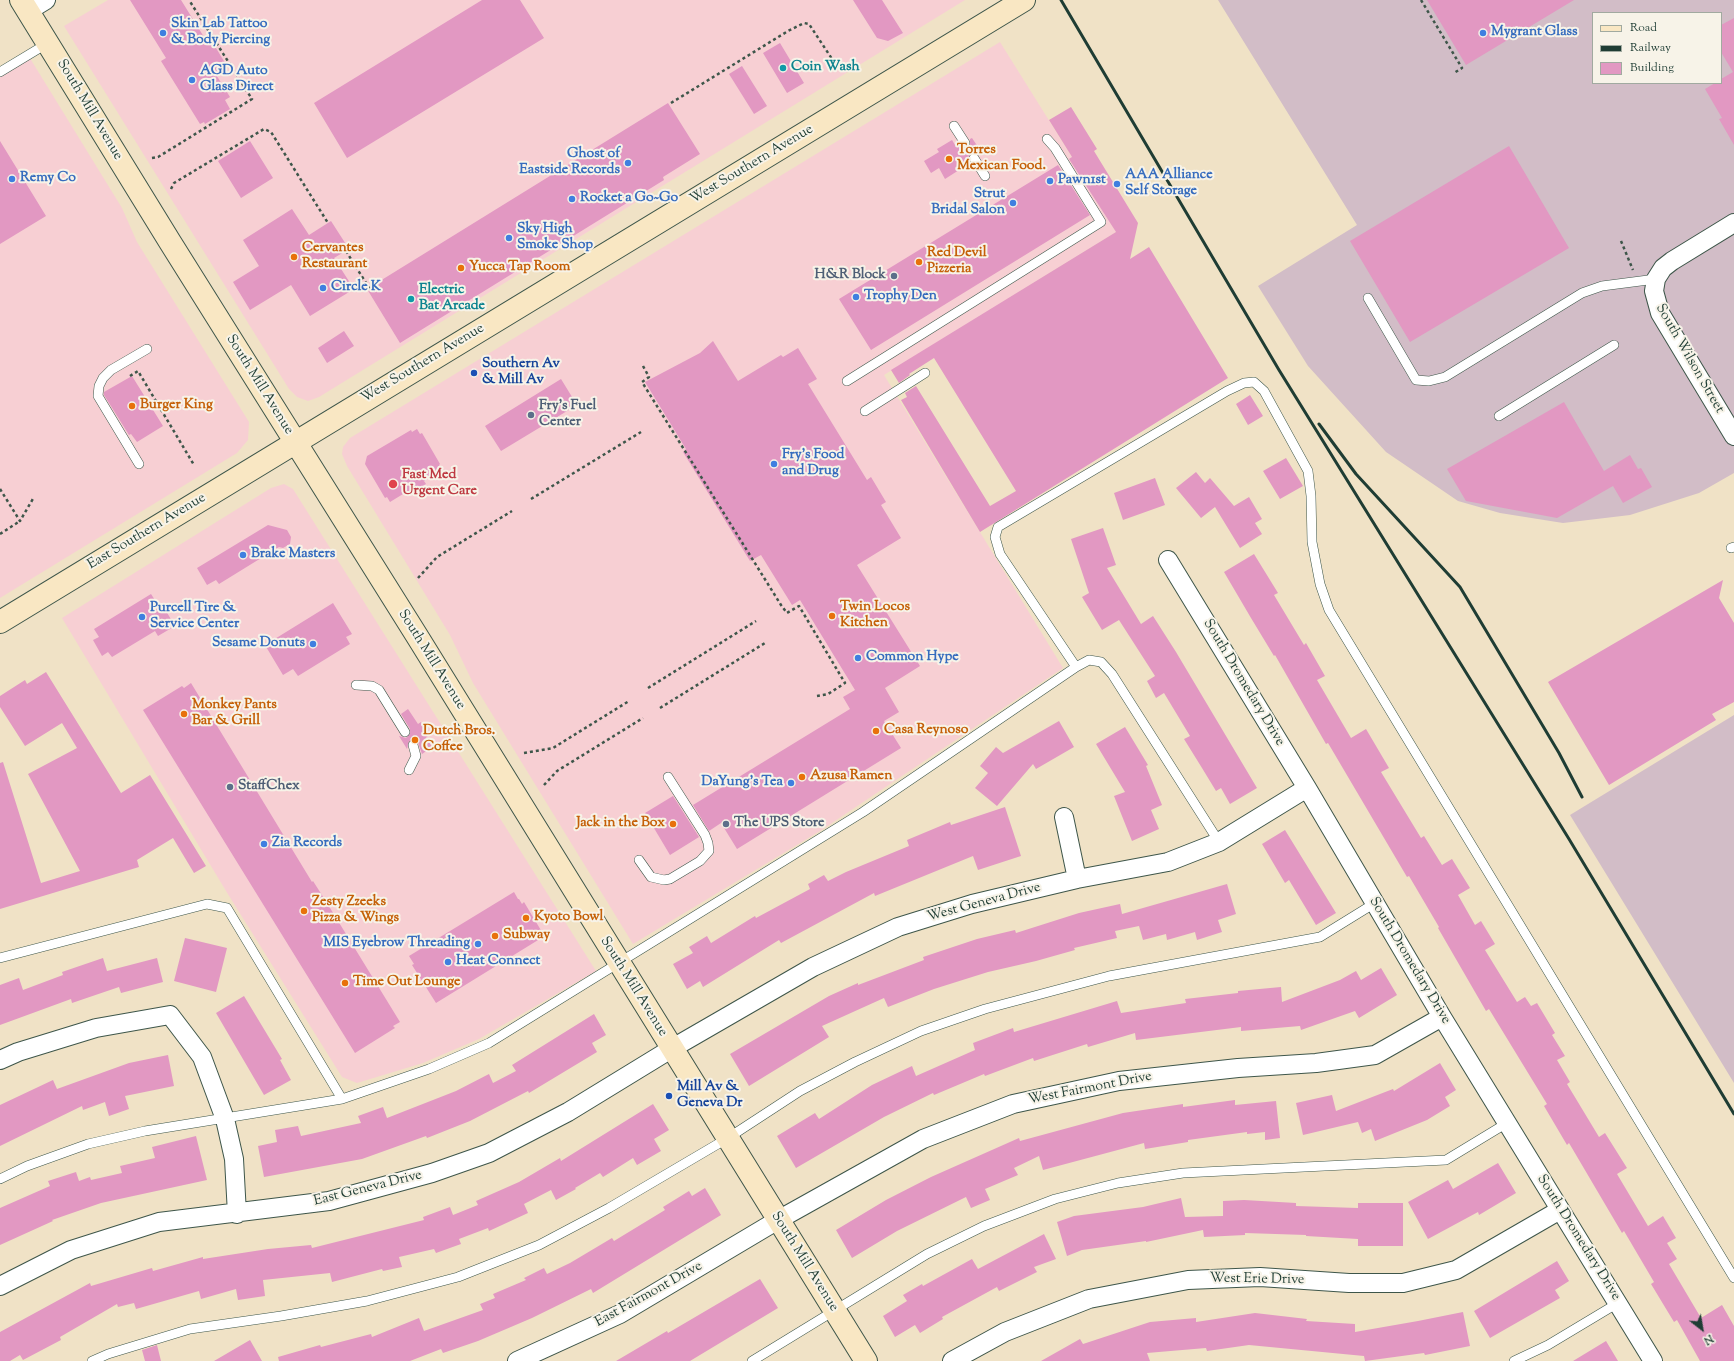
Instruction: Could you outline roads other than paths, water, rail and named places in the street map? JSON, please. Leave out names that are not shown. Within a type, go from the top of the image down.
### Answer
[{"type":"main road","name":"West Southern Avenue","points":[[295,442],[1014,3]]},
{"type":"main road","name":"South Mill Avenue","points":[[32,4],[48,43],[866,1361]]},
{"type":"main road","name":"East Southern Avenue","points":[[0,622],[295,442]]},
{"type":"street","points":[[1656,279],[1663,268],[1672,261],[1734,223]]},
{"type":"street","name":"South Wilson Street","points":[[1656,279],[1654,291],[1660,313],[1734,436]]},
{"type":"street","name":"South Dromedary Drive","points":[[1168,560],[1307,788],[1442,1017],[1618,1303],[1652,1361]]},
{"type":"street","name":"West Geneva Drive","points":[[671,1049],[813,967],[898,928],[972,904],[1077,879],[1168,862],[1219,842],[1307,788]]},
{"type":"street","points":[[1064,817],[1077,879]]},
{"type":"street","points":[[0,1060],[18,1052],[96,1028],[170,1015],[202,1057],[225,1119],[234,1159],[237,1214]]},
{"type":"street","name":"West Fairmont Drive","points":[[778,1220],[923,1140],[1013,1104],[1119,1081],[1238,1068],[1316,1063],[1375,1055],[1442,1017]]},
{"type":"street","name":"East Geneva Drive","points":[[0,1286],[71,1250],[158,1222],[237,1214],[329,1201],[432,1173],[489,1153],[568,1112],[671,1049]]},
{"type":"street","name":"West Erie Drive","points":[[952,1361],[1005,1332],[1089,1299],[1188,1280],[1260,1277],[1349,1283],[1403,1283],[1456,1270],[1560,1210]]},
{"type":"street","name":"East Fairmont Drive","points":[[517,1361],[620,1314],[778,1220]]},
{"type":"lane","points":[[0,72],[48,43]]},
{"type":"lane","points":[[954,126],[965,143]]},
{"type":"lane","points":[[847,381],[1101,222],[1055,148],[1047,139]]},
{"type":"lane","points":[[974,158],[985,176]]},
{"type":"lane","points":[[1368,298],[1416,380],[1429,381],[1445,377],[1582,293],[1602,286],[1656,279]]},
{"type":"lane","points":[[1499,416],[1614,346]]},
{"type":"lane","points":[[139,464],[98,396],[99,386],[107,374],[147,349]]},
{"type":"lane","points":[[865,411],[926,373]]},
{"type":"lane","points":[[1076,667],[1000,554],[996,537],[998,527],[1227,391],[1244,383],[1254,382],[1264,391],[1308,471],[1311,496],[1312,542],[1320,584],[1329,610],[1734,1278]]},
{"type":"lane","points":[[0,1179],[27,1166],[88,1144],[145,1131],[342,1099],[429,1069],[489,1043],[863,812],[1076,667],[1089,660],[1101,662],[1112,674],[1219,842]]},
{"type":"lane","points":[[356,685],[372,686],[379,690],[405,732]]},
{"type":"lane","points":[[409,770],[416,756],[413,745]]},
{"type":"lane","points":[[639,860],[651,877],[664,880],[670,879],[700,862],[708,851],[708,843],[705,835],[668,777]]},
{"type":"lane","points":[[92,1361],[108,1354],[190,1329],[281,1316],[367,1301],[458,1277],[539,1245],[609,1208],[728,1138],[800,1091],[854,1062],[921,1031],[985,1009],[1110,976],[1320,937],[1375,903]]},
{"type":"lane","points":[[0,958],[207,904],[227,908],[342,1099]]},
{"type":"lane","points":[[752,1361],[927,1254],[984,1226],[1055,1199],[1118,1183],[1184,1173],[1446,1160],[1507,1123]]},
{"type":"lane","points":[[1514,1361],[1548,1345],[1618,1303]]},
{"type":"railway","points":[[1061,0],[1279,370],[1569,839],[1734,1114]]},
{"type":"railway","points":[[1319,424],[1356,474],[1460,587],[1559,753],[1582,797]]},
{"type":"place","name":"Skin Lab Tattoo & Body Piercing","points":[[163,33]]},
{"type":"place","name":"Mygrant Glass","points":[[1483,33]]},
{"type":"place","name":"Coin Wash","points":[[783,68]]},
{"type":"place","name":"AGD Auto Glass Direct","points":[[192,80]]},
{"type":"place","name":"Torres Mexican Food.","points":[[949,159]]},
{"type":"place","name":"Ghost of Eastside Records","points":[[628,163]]},
{"type":"place","name":"Remy Co","points":[[12,179]]},
{"type":"place","name":"Pawn1st","points":[[1050,181]]},
{"type":"place","name":"AAA Alliance Self Storage","points":[[1117,184]]},
{"type":"place","name":"Rocket a Go~Go","points":[[572,199]]},
{"type":"place","name":"Strut Bridal Salon","points":[[1013,203]]},
{"type":"place","name":"Sky High Smoke Shop","points":[[509,238]]},
{"type":"place","name":"Cervantes Restaurant","points":[[294,257]]},
{"type":"place","name":"Red Devil Pizzeria","points":[[919,262]]},
{"type":"place","name":"Yucca Tap Room","points":[[461,268]]},
{"type":"place","name":"H&R Block","points":[[894,276]]},
{"type":"place","name":"Circle K","points":[[323,288]]},
{"type":"place","name":"Trophy Den","points":[[856,297]]},
{"type":"place","name":"Electric Bat Arcade","points":[[411,299]]},
{"type":"place","name":"Southern Av & Mill Av","points":[[474,373]]},
{"type":"place","name":"Burger King","points":[[132,406]]},
{"type":"place","name":"Fry's Fuel Center","points":[[531,415]]},
{"type":"place","name":"Fry's Food and Drug","points":[[774,464]]},
{"type":"place","name":"Fast Med Urgent Care","points":[[393,484]]},
{"type":"place","name":"Brake Masters","points":[[243,555]]},
{"type":"place","name":"Twin Locos Kitchen","points":[[832,616]]},
{"type":"place","name":"Purcell Tire & Service Center","points":[[142,617]]},
{"type":"place","name":"Sesame Donuts","points":[[313,644]]},
{"type":"place","name":"Common Hype","points":[[858,658]]},
{"type":"place","name":"Monkey Pants Bar & Grill","points":[[184,714]]},
{"type":"place","name":"Casa Reynoso","points":[[876,731]]},
{"type":"place","name":"Dutch Bros. Coffee","points":[[415,740]]},
{"type":"place","name":"Azusa Ramen","points":[[802,777]]},
{"type":"place","name":"DaYung's Tea","points":[[791,783]]},
{"type":"place","name":"StaffChex","points":[[230,787]]},
{"type":"place","name":"Jack in the Box","points":[[673,824]]},
{"type":"place","name":"The UPS Store","points":[[726,824]]},
{"type":"place","name":"Zia Records","points":[[264,844]]},
{"type":"place","name":"Zesty Zzeeks Pizza & Wings","points":[[304,911]]},
{"type":"place","name":"Kyoto Bowl","points":[[526,918]]},
{"type":"place","name":"Subway","points":[[495,936]]},
{"type":"place","name":"MIS Eyebrow Threading","points":[[478,944]]},
{"type":"place","name":"Heat Connect","points":[[448,962]]},
{"type":"place","name":"Time Out Lounge","points":[[345,983]]},
{"type":"place","name":"Mill Av & Geneva Dr","points":[[669,1096]]}]
